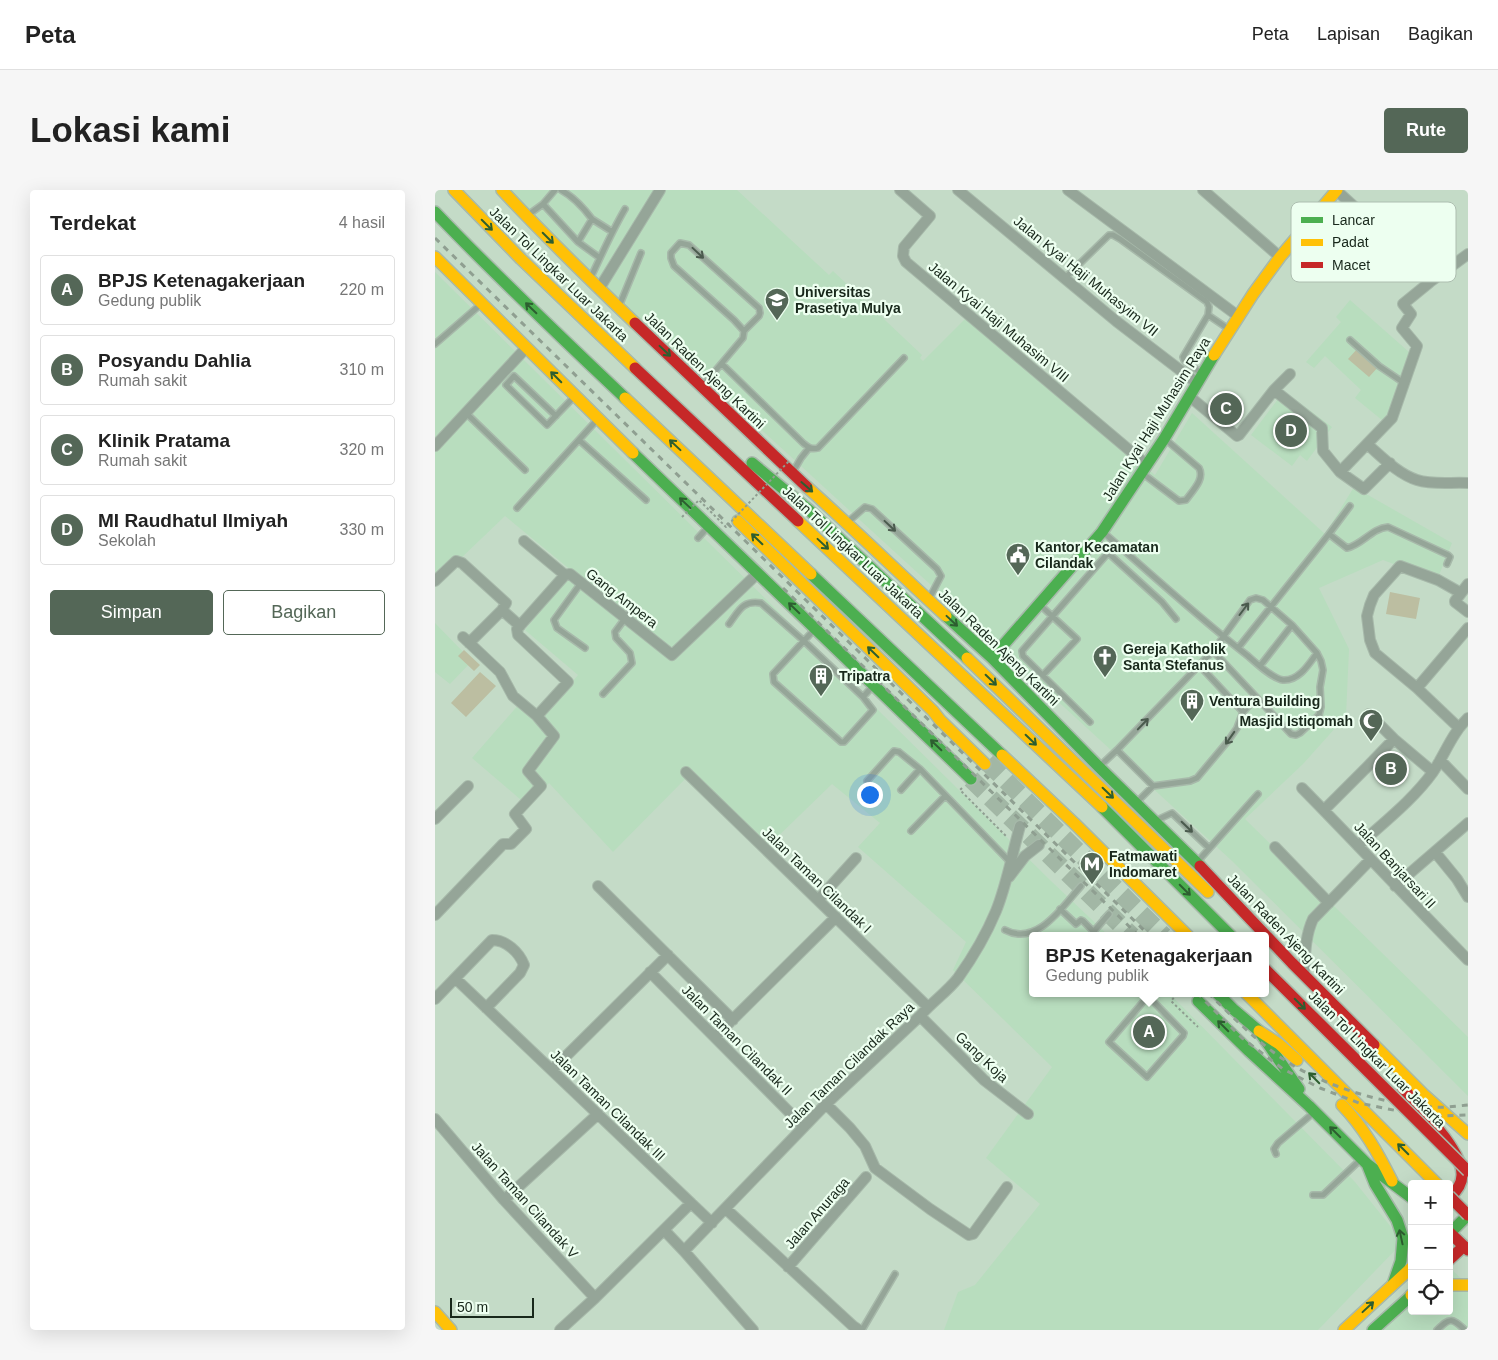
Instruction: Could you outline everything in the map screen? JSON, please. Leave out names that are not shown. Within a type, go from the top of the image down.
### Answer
[{"type":"main road","name":"Jalan Tol Lingkar Luar Jakarta","points":[[454,190],[561,299],[1090,796],[1227,932]]},
{"type":"main road","name":"Jalan Raden Ajeng Kartini","points":[[502,190],[599,289],[792,474],[848,523],[992,658],[1197,863],[1263,932]]},
{"type":"main road","name":"Jalan Kyai Haji Muhasim Raya","points":[[1326,202],[1337,190]]},
{"type":"main road","points":[[435,212],[473,252],[607,381],[1074,823],[1184,932]]},
{"type":"main road","name":"Jalan Kyai Haji Muhasim Raya","points":[[992,658],[1099,536],[1164,439],[1199,378],[1239,316],[1279,256],[1291,242]]},
{"type":"main road","points":[[435,257],[598,419],[971,779]]},
{"type":"main road","points":[[607,381],[607,394],[933,711],[942,717],[986,763]]},
{"type":"main road","points":[[665,395],[744,456],[810,511],[1003,692],[1251,932]]},
{"type":"main road","name":"Jalan Raden Ajeng Kartini","points":[[1269,939],[1423,1094],[1468,1132]]},
{"type":"main road","points":[[1269,946],[1292,963]]},
{"type":"main road","name":"Jalan Tol Lingkar Luar Jakarta","points":[[1269,974],[1468,1171]]},
{"type":"main road","points":[[1322,993],[1456,1152],[1462,1166],[1463,1175],[1459,1188],[1453,1193]]},
{"type":"main road","points":[[1221,997],[1245,1018]]},
{"type":"main road","points":[[1226,997],[1259,1031],[1286,1049],[1303,1066]]},
{"type":"main road","points":[[1250,997],[1433,1180]]},
{"type":"main road","points":[[1198,1001],[1365,1161],[1408,1195]]},
{"type":"main road","points":[[1259,1031],[1282,1062],[1312,1109]]},
{"type":"main road","points":[[1330,1093],[1367,1133],[1395,1186]]},
{"type":"main road","points":[[1365,1161],[1369,1173],[1397,1222],[1403,1238],[1402,1260],[1393,1284]]},
{"type":"main road","points":[[1453,1201],[1468,1215],[1453,1229]]},
{"type":"main road","points":[[1453,1236],[1467,1246],[1453,1257]]},
{"type":"main road","points":[[1344,1330],[1409,1270]]},
{"type":"main road","points":[[1453,1285],[1468,1285]]},
{"type":"main road","points":[[1373,1330],[1408,1299]]},
{"type":"main road","points":[[435,1312],[451,1330]]},
{"type":"street","points":[[599,289],[660,190]]},
{"type":"street","name":"Jalan Kyai Haji Muhasim VIII","points":[[900,190],[930,216],[904,248],[903,256],[906,262],[1144,469]]},
{"type":"street","name":"Jalan Kyai Haji Muhasyim VII","points":[[958,190],[1116,321],[1199,378]]},
{"type":"street","points":[[1068,190],[1239,316]]},
{"type":"street","points":[[1203,190],[1279,256]]},
{"type":"street","points":[[1337,190],[1350,202]]},
{"type":"street","points":[[1456,263],[1468,254]]},
{"type":"street","points":[[1340,472],[1392,418],[1417,346],[1402,328],[1411,314],[1403,304],[1430,282]]},
{"type":"street","points":[[435,446],[526,348]]},
{"type":"street","points":[[1189,396],[1237,436],[1274,390],[1290,374]]},
{"type":"street","points":[[1274,390],[1322,428],[1323,451],[1340,472],[1365,488],[1390,463]]},
{"type":"street","points":[[1367,444],[1407,476],[1439,483],[1468,483]]},
{"type":"street","points":[[524,542],[565,575]]},
{"type":"street","points":[[435,581],[456,561],[462,563],[506,603],[502,610],[466,640],[500,672],[513,696],[537,716],[554,736],[527,771],[541,786],[515,814],[526,829],[511,844],[503,844],[435,915]]},
{"type":"street","points":[[1458,727],[1417,688],[1375,653],[1370,640],[1367,616],[1374,595],[1400,566],[1438,580],[1461,593]]},
{"type":"street","name":"Gang Ampera","points":[[520,626],[565,575],[569,574],[672,655],[758,573]]},
{"type":"street","points":[[1468,584],[1455,601],[1468,612]]},
{"type":"street","points":[[502,610],[520,626],[517,629],[518,635],[568,682],[537,716]]},
{"type":"street","points":[[1417,688],[1468,628]]},
{"type":"street","points":[[1369,714],[1394,739],[1433,772]]},
{"type":"street","points":[[1358,846],[1408,800],[1433,772],[1458,727],[1468,718]]},
{"type":"street","points":[[1324,810],[1394,739]]},
{"type":"street","points":[[1440,760],[1468,789]]},
{"type":"street","name":"Jalan Taman Cilandak I","points":[[686,772],[928,1006]]},
{"type":"street","points":[[435,819],[468,786]]},
{"type":"street","name":"Jalan Banjarsari II","points":[[1302,788],[1468,960]]},
{"type":"street","points":[[1395,886],[1468,823]]},
{"type":"street","name":"Jalan Taman Cilandak Raya","points":[[684,1251],[826,1104],[956,980],[977,951],[996,910],[1006,881],[1019,826]]},
{"type":"street","name":"Jalan Taman Cilandak Raya","points":[[1006,881],[1025,856],[1039,845]]},
{"type":"street","points":[[1275,847],[1329,902]]},
{"type":"street","points":[[1435,852],[1457,879],[1468,897]]},
{"type":"street","points":[[818,900],[856,858]]},
{"type":"street","points":[[1304,975],[1306,945],[1309,927],[1313,919],[1371,859]]},
{"type":"street","name":"Jalan Taman Cilandak II","points":[[598,886],[733,1020]]},
{"type":"street","points":[[715,1037],[836,917]]},
{"type":"street","points":[[435,999],[492,940],[500,940],[521,958],[524,965],[520,973],[486,1008]]},
{"type":"street","points":[[552,1070],[668,955]]},
{"type":"street","name":"Jalan Taman Cilandak II","points":[[650,972],[804,1127]]},
{"type":"street","name":"Jalan Taman Cilandak III","points":[[456,979],[712,1223]]},
{"type":"street","name":"Gang Koja","points":[[920,1016],[984,1080],[1028,1114]]},
{"type":"street","points":[[826,1104],[865,1146],[875,1168],[969,1235],[971,1235],[1007,1187]]},
{"type":"street","points":[[505,1200],[598,1114]]},
{"type":"street","name":"Jalan Taman Cilandak V","points":[[435,1119],[505,1200],[595,1298]]},
{"type":"street","name":"Jalan Anuraga","points":[[788,1267],[866,1177]]},
{"type":"street","points":[[560,1330],[691,1203]]},
{"type":"street","name":"Jalan Anuraga","points":[[726,1209],[853,1326],[861,1330]]},
{"type":"street","points":[[664,1230],[753,1330]]},
{"type":"lane","points":[[526,216],[543,204],[555,190]]},
{"type":"lane","points":[[561,190],[581,205],[592,219],[611,231]]},
{"type":"lane","points":[[543,204],[578,242],[600,258]]},
{"type":"lane","points":[[589,279],[611,231],[625,209]]},
{"type":"lane","points":[[578,242],[592,219]]},
{"type":"lane","points":[[1065,278],[1109,235],[1113,234],[1207,302],[1209,307],[1207,315],[1183,357],[1199,378]]},
{"type":"lane","points":[[702,386],[722,364],[744,336],[744,331],[760,313],[759,308],[689,245],[680,243],[671,253],[674,266],[744,331]]},
{"type":"lane","points":[[618,307],[641,253]]},
{"type":"lane","points":[[435,344],[482,303]]},
{"type":"lane","points":[[1207,315],[1230,330]]},
{"type":"lane","points":[[1350,340],[1379,366],[1404,383]]},
{"type":"lane","points":[[722,364],[809,448],[818,448],[904,358]]},
{"type":"lane","points":[[556,416],[514,376],[506,385],[547,425],[556,416],[575,396]]},
{"type":"lane","points":[[465,412],[525,470]]},
{"type":"lane","points":[[517,508],[598,419]]},
{"type":"lane","points":[[1144,469],[1179,501],[1186,500],[1200,480],[1202,474],[1199,468],[1164,439]]},
{"type":"lane","points":[[579,440],[646,500]]},
{"type":"lane","points":[[792,474],[809,448]]},
{"type":"lane","points":[[1238,648],[1350,506]]},
{"type":"lane","points":[[848,523],[865,507],[872,509],[937,569],[941,576],[929,600]]},
{"type":"lane","points":[[698,538],[709,526]]},
{"type":"lane","points":[[1329,534],[1347,548],[1350,548],[1381,528],[1388,527],[1448,555],[1450,557],[1447,564]]},
{"type":"lane","points":[[1099,536],[1108,553],[1162,602],[1176,619]]},
{"type":"lane","points":[[1099,536],[1269,673],[1284,680],[1294,678],[1306,668],[1317,653]]},
{"type":"lane","points":[[1091,722],[1023,656],[1022,651],[1108,553]]},
{"type":"lane","points":[[581,583],[554,620],[557,628],[585,648]]},
{"type":"lane","points":[[1099,767],[1213,651],[1250,600],[1256,598],[1263,600],[1292,625],[1317,653],[1323,670],[1319,715],[1300,733],[1296,735],[1291,734],[1213,651]]},
{"type":"lane","points":[[729,624],[743,606],[752,602],[761,604],[805,641],[863,697],[873,710],[844,742],[839,742],[774,682],[773,674],[805,641],[816,628]]},
{"type":"lane","points":[[1039,604],[1077,639],[1043,676]]},
{"type":"lane","points":[[603,694],[632,663],[630,654],[616,638],[615,632],[632,609]]},
{"type":"lane","points":[[1260,666],[1292,625]]},
{"type":"lane","points":[[1199,665],[1243,712]]},
{"type":"lane","points":[[863,697],[874,685]]},
{"type":"lane","points":[[1138,805],[1153,786],[1190,782],[1197,778],[1228,741],[1237,728],[1243,712],[1256,698]]},
{"type":"lane","points":[[1117,750],[1153,786]]},
{"type":"lane","points":[[867,781],[894,751],[899,752],[920,769],[1010,862]]},
{"type":"lane","points":[[901,790],[920,769]]},
{"type":"lane","points":[[1197,863],[1258,794]]},
{"type":"lane","points":[[911,831],[945,796]]},
{"type":"lane","points":[[1151,818],[1172,814],[1209,848]]},
{"type":"lane","points":[[1030,932],[1047,924],[1081,886]]},
{"type":"lane","points":[[1060,909],[1076,924],[1083,920],[1094,931],[1109,914]]},
{"type":"lane","points":[[1005,930],[1012,933],[1029,932]]},
{"type":"lane","points":[[1148,997],[1109,1042],[1145,1077],[1149,1076],[1184,1033],[1152,997]]},
{"type":"lane","points":[[1276,1154],[1274,1149],[1278,1143],[1312,1109]]},
{"type":"lane","points":[[1313,1195],[1323,1195],[1365,1161]]},
{"type":"lane","points":[[861,1330],[895,1274]]},
{"type":"lane","points":[[1437,1330],[1446,1321],[1451,1320],[1465,1330]]},
{"type":"path","points":[[682,517],[699,500],[726,527],[789,460]]},
{"type":"path","points":[[964,794],[1009,838]]},
{"type":"path","points":[[1174,997],[1171,1000],[1198,1027]]},
{"type":"path","points":[[1175,1004],[1178,1001]]},
{"type":"shaded area","points":[[507,190],[737,190],[829,275],[833,271],[922,355],[920,358],[923,361],[968,316],[1155,475],[1192,413],[1325,534],[1354,487],[1452,543],[1437,580],[1383,560],[1319,588],[1349,649],[1346,716],[1303,764],[1245,819],[1468,1037],[1468,1096],[1231,860],[551,237]]},
{"type":"shaded area","points":[[435,272],[1105,932],[1029,932],[1029,997],[1173,997],[1355,1182],[1403,1242],[1318,1330],[944,1330],[958,1292],[975,1285],[1040,1204],[986,1158],[1052,1067],[953,970],[966,942],[858,847],[880,823],[832,784],[767,847],[692,772],[613,852],[549,783],[528,806],[472,758],[521,702],[547,713],[578,675],[525,630],[572,571],[505,516],[435,583]]},
{"type":"shaded area","points":[[1350,300],[1417,359],[1388,425],[1355,398],[1361,390],[1325,356],[1314,368],[1306,362],[1341,322],[1336,317]]},
{"type":"shaded area","points":[[1358,348],[1379,366],[1369,377],[1348,359]]},
{"type":"shaded area","points":[[1284,391],[1332,427],[1307,461],[1300,455],[1292,466],[1251,435]]},
{"type":"shaded area","points":[[1390,592],[1420,598],[1416,619],[1386,614]]},
{"type":"shaded area","points":[[435,623],[472,661],[450,684],[435,672]]},
{"type":"shaded area","points":[[464,650],[480,665],[474,671],[458,656]]},
{"type":"shaded area","points":[[480,672],[496,686],[466,717],[451,703]]},
{"type":"shaded area","points":[[1453,1271],[1468,1285],[1468,1330],[1381,1330],[1408,1306],[1408,1315],[1453,1315]]},
{"type":"tunnel","points":[[987,762],[1160,932]]},
{"type":"tunnel","points":[[971,779],[1128,932]]},
{"type":"railway","points":[[435,238],[1146,932]]},
{"type":"railway","points":[[783,588],[1135,932]]},
{"type":"railway","points":[[1201,997],[1242,1038],[1283,1069],[1320,1088],[1359,1103],[1398,1111],[1437,1116],[1468,1115]]},
{"type":"railway","points":[[1212,997],[1265,1046],[1286,1061],[1319,1079],[1357,1093],[1396,1103],[1438,1107],[1468,1105]]},
{"type":"traffic: fast","points":[[435,212],[505,283],[625,398]]},
{"type":"traffic: fast","points":[[992,658],[1102,532],[1164,439],[1214,355]]},
{"type":"traffic: fast","points":[[633,453],[971,779]]},
{"type":"traffic: fast","points":[[752,463],[810,511],[967,658]]},
{"type":"traffic: fast","points":[[811,574],[1002,755]]},
{"type":"traffic: fast","points":[[946,616],[992,658],[1200,866]]},
{"type":"traffic: fast","points":[[1102,807],[1227,932]]},
{"type":"traffic: fast","points":[[1221,997],[1259,1031],[1299,1089]]},
{"type":"traffic: fast","points":[[1198,1001],[1367,1164],[1408,1195]]},
{"type":"traffic: fast","points":[[1367,1164],[1375,1184],[1397,1220],[1403,1238],[1401,1261],[1393,1284]]},
{"type":"traffic: fast","points":[[1453,1230],[1468,1215]]},
{"type":"traffic: fast","points":[[1373,1330],[1408,1299]]},
{"type":"traffic: slow","points":[[454,190],[521,259],[635,368]]},
{"type":"traffic: slow","points":[[502,190],[635,323]]},
{"type":"traffic: slow","points":[[1327,202],[1337,190]]},
{"type":"traffic: slow","points":[[1214,355],[1253,294],[1291,244]]},
{"type":"traffic: slow","points":[[435,257],[633,453]]},
{"type":"traffic: slow","points":[[625,398],[811,574]]},
{"type":"traffic: slow","points":[[807,487],[946,616]]},
{"type":"traffic: slow","points":[[738,521],[985,764]]},
{"type":"traffic: slow","points":[[798,521],[1102,807]]},
{"type":"traffic: slow","points":[[967,658],[1208,892]]},
{"type":"traffic: slow","points":[[1002,755],[1184,932]]},
{"type":"traffic: slow","points":[[1250,997],[1433,1180]]},
{"type":"traffic: slow","points":[[1259,1031],[1279,1044],[1297,1060]]},
{"type":"traffic: slow","points":[[1374,1045],[1423,1094],[1468,1134]]},
{"type":"traffic: slow","points":[[1342,1105],[1370,1141],[1392,1181]]},
{"type":"traffic: slow","points":[[1344,1330],[1409,1270]]},
{"type":"traffic: slow","points":[[1453,1285],[1468,1285]]},
{"type":"traffic: slow","points":[[435,1312],[451,1330]]},
{"type":"traffic: jam","points":[[635,323],[807,487]]},
{"type":"traffic: jam","points":[[635,368],[798,521]]},
{"type":"traffic: jam","points":[[1200,866],[1263,932]]},
{"type":"traffic: jam","points":[[1269,939],[1374,1045]]},
{"type":"traffic: jam","points":[[1269,973],[1468,1171]]},
{"type":"traffic: jam","points":[[1402,1087],[1438,1129],[1455,1154],[1462,1175],[1460,1185],[1453,1194]]},
{"type":"traffic: jam","points":[[1453,1200],[1468,1215]]},
{"type":"traffic: jam","points":[[1453,1236],[1468,1250]]},
{"type":"traffic: jam","points":[[1453,1256],[1464,1246]]},
{"type":"place","name":"Universitas Prasetiya Mulya","points":[[777,321]]},
{"type":"place","name":"Klinik Pratama","points":[[1226,409]]},
{"type":"place","name":"MI Raudhatul Ilmiyah","points":[[1291,431]]},
{"type":"place","name":"Kantor Kecamatan Cilandak","points":[[1018,576]]},
{"type":"place","name":"Gereja Katholik Santa Stefanus","points":[[1105,678]]},
{"type":"place","name":"Tripatra","points":[[821,697]]},
{"type":"place","name":"Ventura Building","points":[[1192,722]]},
{"type":"place","name":"Masjid Istiqomah","points":[[1371,742]]},
{"type":"place","name":"Posyandu Dahlia","points":[[1391,769]]},
{"type":"place","name":"Fatmawati Indomaret","points":[[1092,885]]},
{"type":"place","name":"BPJS Ketenagakerjaan","points":[[1149,1032]]}]
